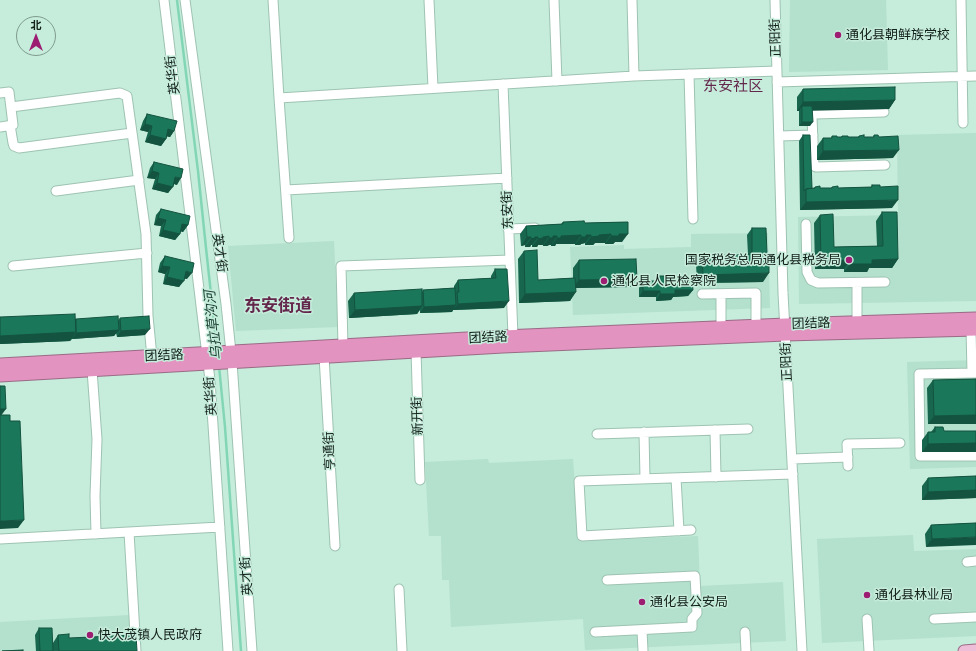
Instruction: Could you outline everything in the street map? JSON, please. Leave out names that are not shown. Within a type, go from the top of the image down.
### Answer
[{"type":"highway","name":"团结路","points":[[0,366],[152,357],[207,358],[324,356],[611,341],[785,329],[857,322],[974,326]]},
{"type":"highway","name":"团结路","points":[[232,357],[343,346],[513,336],[721,327],[756,326],[785,329],[974,326]]},
{"type":"highway","name":"团结路","points":[[0,375],[92,370],[207,358]]},
{"type":"main road","points":[[964,651],[976,650]]},
{"type":"street","name":"英华街","points":[[164,0],[207,358],[228,651]]},
{"type":"street","name":"英才街","points":[[186,0],[232,357],[252,651]]},
{"type":"street","points":[[273,0],[289,238]]},
{"type":"street","points":[[429,0],[433,88]]},
{"type":"street","points":[[554,0],[557,81]]},
{"type":"street","points":[[632,0],[634,76]]},
{"type":"street","name":"正阳街","points":[[775,0],[785,329],[802,651]]},
{"type":"street","points":[[961,0],[963,123]]},
{"type":"street","points":[[279,98],[634,76],[777,71]]},
{"type":"street","points":[[689,74],[693,219]]},
{"type":"street","points":[[777,82],[976,76]]},
{"type":"street","name":"东安街","points":[[503,84],[513,336]]},
{"type":"street","points":[[0,93],[9,92],[13,125],[0,127]]},
{"type":"street","points":[[11,107],[120,92],[127,96],[146,234],[148,316],[152,357]]},
{"type":"street","points":[[884,112],[815,114],[812,117],[814,166],[885,165]]},
{"type":"street","points":[[10,125],[14,146],[19,148],[132,133]]},
{"type":"street","points":[[779,136],[813,135]]},
{"type":"street","points":[[286,190],[506,178]]},
{"type":"street","points":[[56,191],[139,180]]},
{"type":"street","points":[[806,224],[807,272],[811,280],[818,284],[885,282]]},
{"type":"street","points":[[508,229],[546,228]]},
{"type":"street","points":[[14,266],[147,253]]},
{"type":"street","points":[[343,346],[341,266],[510,260]]},
{"type":"street","points":[[857,283],[857,322]]},
{"type":"street","points":[[702,294],[756,293],[756,326]]},
{"type":"street","points":[[720,294],[721,327]]},
{"type":"street","points":[[974,326],[974,373],[919,374],[920,456],[976,456]]},
{"type":"street","name":"新开街","points":[[416,351],[420,480]]},
{"type":"street","name":"亨通街","points":[[324,356],[335,546]]},
{"type":"street","points":[[92,370],[97,439],[94,496],[96,534]]},
{"type":"street","points":[[597,434],[748,428]]},
{"type":"street","points":[[714,430],[716,476]]},
{"type":"street","points":[[644,432],[646,479]]},
{"type":"street","points":[[848,466],[847,444],[900,443]]},
{"type":"street","points":[[792,459],[848,457]]},
{"type":"street","points":[[691,530],[582,536],[579,482],[793,474]]},
{"type":"street","points":[[676,478],[679,531]]},
{"type":"street","points":[[0,539],[220,526]]},
{"type":"street","points":[[129,532],[136,651]]},
{"type":"street","points":[[595,632],[692,628],[692,619],[697,613],[695,576],[607,580]]},
{"type":"street","points":[[398,589],[402,651]]},
{"type":"street","points":[[934,619],[976,617]]},
{"type":"street","points":[[867,619],[869,651]]},
{"type":"street","points":[[642,630],[643,651]]},
{"type":"street","points":[[745,632],[746,651]]},
{"type":"shaded area","name":"通化县朝鲜族学校","points":[[790,0],[886,0],[888,70],[789,72]]},
{"type":"shaded area","points":[[976,133],[976,301],[799,304],[798,217],[898,215],[897,135]]},
{"type":"shaded area","points":[[768,233],[770,308],[573,315],[570,247],[624,245],[624,249],[691,247],[691,234]]},
{"type":"shaded area","points":[[334,241],[338,327],[236,331],[228,246]]},
{"type":"shaded area","points":[[976,360],[976,467],[910,469],[907,362]]},
{"type":"shaded area","points":[[488,459],[489,463],[573,459],[579,541],[698,536],[700,586],[783,582],[786,641],[585,650],[583,619],[451,627],[449,580],[442,580],[441,536],[429,536],[425,462]]},
{"type":"shaded area","name":"通化县林业局","points":[[913,535],[914,551],[976,549],[976,636],[822,643],[817,539]]},
{"type":"shaded area","name":"快大茂镇人民政府","points":[[130,615],[132,651],[0,651],[0,622]]},
{"type":"building","points":[[895,87],[895,100],[803,102],[803,89]]},
{"type":"building","points":[[802,106],[812,106],[813,122],[802,122]]},
{"type":"building","points":[[147,114],[177,121],[174,131],[168,129],[166,139],[150,135],[152,126],[145,124]]},
{"type":"building","points":[[803,135],[810,135],[812,188],[804,191]]},
{"type":"building","points":[[864,135],[864,137],[874,137],[874,135],[878,135],[879,137],[898,136],[899,150],[823,151],[823,138],[832,138],[832,136],[859,137]]},
{"type":"building","points":[[154,162],[183,169],[181,178],[175,177],[173,187],[157,183],[159,173],[152,171]]},
{"type":"building","points":[[872,185],[880,185],[880,187],[898,186],[898,200],[806,202],[806,189],[820,186],[820,188],[832,188],[838,186],[838,188],[872,187]]},
{"type":"building","points":[[161,209],[190,216],[188,225],[182,224],[180,234],[163,230],[166,220],[158,218]]},
{"type":"building","points":[[882,212],[897,212],[898,259],[872,260],[872,264],[850,264],[850,260],[821,261],[820,215],[833,214],[834,247],[883,246]]},
{"type":"building","points":[[584,221],[585,223],[628,222],[628,234],[611,236],[611,234],[591,237],[591,235],[586,235],[586,237],[581,237],[581,235],[561,236],[561,238],[553,236],[553,238],[549,238],[549,236],[538,239],[538,237],[531,239],[531,237],[527,237],[526,226]]},
{"type":"building","points":[[752,228],[766,228],[767,254],[752,255]]},
{"type":"building","points":[[537,250],[538,280],[575,278],[576,292],[525,294],[524,251]]},
{"type":"building","points":[[769,254],[769,273],[703,275],[702,256]]},
{"type":"building","points":[[165,256],[194,263],[192,273],[186,271],[184,281],[167,277],[170,267],[162,266]]},
{"type":"building","points":[[636,259],[637,279],[579,280],[579,260]]},
{"type":"building","points":[[495,269],[507,269],[509,301],[458,304],[458,280],[496,278]]},
{"type":"building","points":[[659,276],[675,276],[675,281],[692,280],[693,290],[675,290],[675,294],[660,294],[660,291],[643,291],[643,281],[660,281]]},
{"type":"building","points":[[455,288],[456,305],[424,307],[423,290]]},
{"type":"building","points":[[422,289],[422,306],[355,310],[354,293]]},
{"type":"building","points":[[75,314],[76,332],[0,336],[0,317]]},
{"type":"building","points":[[118,316],[119,330],[76,333],[76,319]]},
{"type":"building","points":[[149,316],[150,329],[121,331],[120,318]]},
{"type":"building","points":[[976,379],[976,415],[934,416],[933,380]]},
{"type":"building","points":[[0,386],[5,386],[6,409],[0,409]]},
{"type":"building","points":[[0,415],[10,415],[10,421],[20,421],[24,520],[0,521]]},
{"type":"building","points":[[935,427],[943,427],[944,431],[976,431],[976,443],[928,444],[928,432],[935,432]]},
{"type":"building","points":[[976,476],[976,490],[928,492],[928,478]]},
{"type":"building","points":[[976,523],[976,537],[932,539],[931,525]]},
{"type":"building","points":[[39,628],[52,628],[53,651],[40,651]]},
{"type":"building","points":[[69,634],[69,638],[136,635],[137,651],[59,651],[58,635]]},
{"type":"building","points":[[23,650],[23,651],[2,651]]},
{"type":"waterway","name":"乌拉草沟河","points":[[177,0],[198,171],[217,349]]},
{"type":"waterway","name":"乌拉草沟河","points":[[219,366],[225,427],[241,651]]},
{"type":"place","name":"通化县朝鲜族学校","points":[[838,35]]},
{"type":"place","name":"国家税务总局通化县税务局","points":[[849,260]]},
{"type":"place","name":"通化县人民检察院","points":[[604,281]]},
{"type":"place","name":"通化县林业局","points":[[867,595]]},
{"type":"place","name":"通化县公安局","points":[[642,602]]},
{"type":"place","name":"快大茂镇人民政府","points":[[90,635]]},
{"type":"district","name":"东安社区","points":[[733,87]]},
{"type":"district","name":"东安街道","points":[[278,306]]}]
